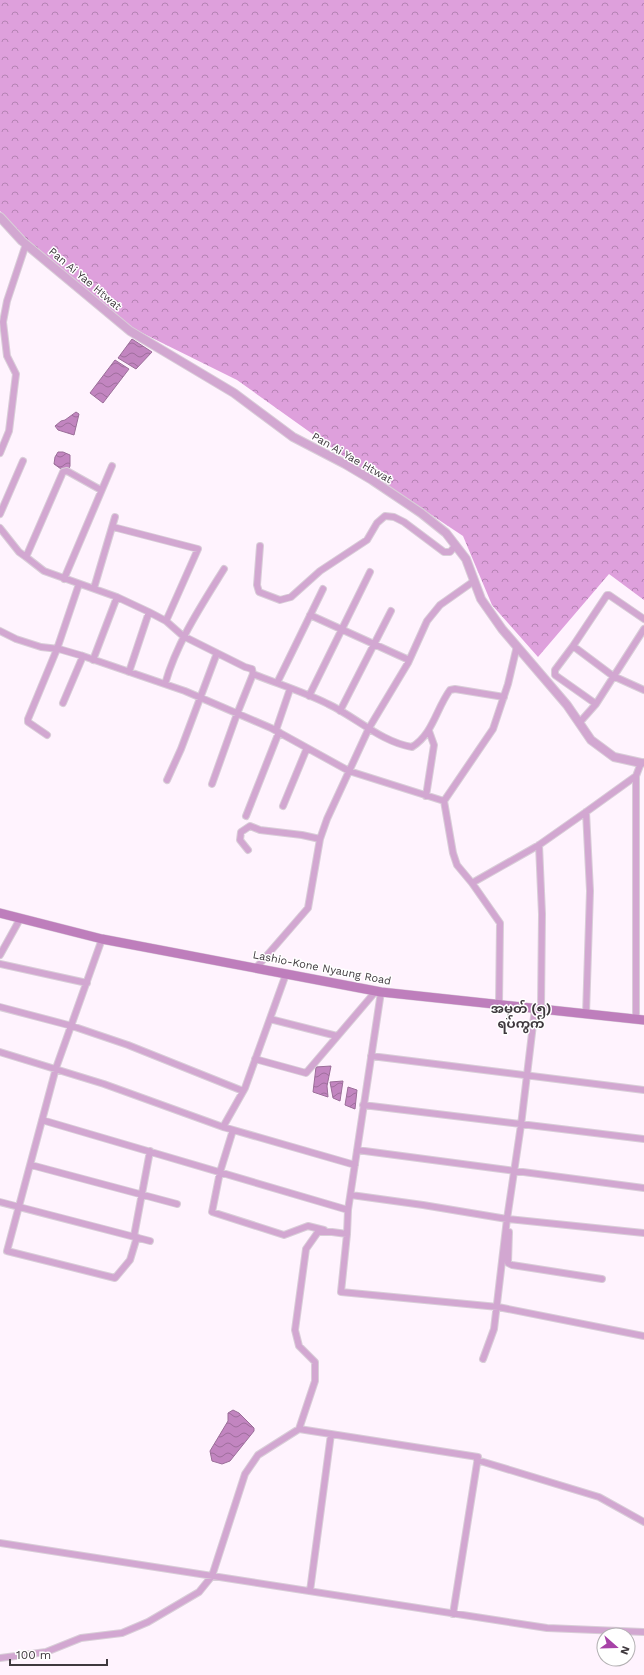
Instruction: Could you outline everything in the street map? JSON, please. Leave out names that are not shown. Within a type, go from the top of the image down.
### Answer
[{"type":"main road","name":"Lashio-Kone Nyaung Road","points":[[0,913],[102,939],[378,992],[640,1019]]},
{"type":"street","name":"Pan Ai Yae Htwat","points":[[0,217],[26,244],[130,331],[234,393],[293,437],[372,480],[421,513],[446,533],[466,559],[481,599],[517,646],[580,722],[591,740],[614,757],[642,763]]},
{"type":"street","points":[[0,453],[1,446],[9,431],[16,374],[7,356],[2,321],[26,244]]},
{"type":"street","points":[[0,514],[23,461]]},
{"type":"street","points":[[64,579],[112,466]]},
{"type":"street","points":[[26,557],[62,472],[67,472],[101,490]]},
{"type":"street","points":[[260,546],[257,585],[259,592],[280,600],[291,597],[320,571],[367,540],[377,523],[385,516],[394,517],[404,522],[444,552],[450,552],[456,545]]},
{"type":"street","points":[[94,588],[115,517]]},
{"type":"street","points":[[113,527],[198,549],[198,552],[166,621]]},
{"type":"street","points":[[0,528],[19,552],[44,571],[94,588],[149,612],[166,621],[183,636],[252,669],[253,674],[212,784]]},
{"type":"street","points":[[165,684],[170,666],[183,636],[224,569]]},
{"type":"street","points":[[309,696],[341,628],[370,572]]},
{"type":"street","points":[[256,968],[308,908],[320,839],[327,819],[369,728],[409,660],[427,621],[440,605],[474,581]]},
{"type":"street","points":[[47,735],[28,722],[57,649],[79,584]]},
{"type":"street","points":[[276,683],[323,589]]},
{"type":"street","points":[[596,704],[555,676],[554,673],[607,595],[644,619]]},
{"type":"street","points":[[93,660],[117,597]]},
{"type":"street","points":[[340,711],[391,611]]},
{"type":"street","points":[[129,672],[149,612]]},
{"type":"street","points":[[310,615],[409,660]]},
{"type":"street","points":[[580,722],[596,704],[644,629]]},
{"type":"street","points":[[0,630],[22,641],[41,647],[57,649],[83,656],[146,679],[185,691],[278,731],[349,770],[444,801]]},
{"type":"street","points":[[499,1005],[500,923],[472,883],[457,865],[453,853],[444,801],[493,729],[508,684],[517,646]]},
{"type":"street","points":[[573,646],[614,676],[644,690]]},
{"type":"street","points":[[167,780],[181,749],[217,653]]},
{"type":"street","points":[[63,702],[83,656]]},
{"type":"street","points":[[253,674],[328,704],[380,735],[405,746],[412,747],[421,742],[429,731],[450,690],[455,689],[504,696]]},
{"type":"street","points":[[246,816],[278,731],[290,689]]},
{"type":"street","points":[[426,796],[434,745],[429,731]]},
{"type":"street","points":[[282,806],[307,748]]},
{"type":"street","points":[[640,1019],[636,776],[642,763]]},
{"type":"street","points":[[472,883],[539,844],[636,776]]},
{"type":"street","points":[[586,812],[590,891],[586,1014]]},
{"type":"street","points":[[248,850],[240,840],[241,832],[250,826],[260,830],[302,835],[320,839]]},
{"type":"street","points":[[483,1359],[494,1329],[498,1307],[507,1219],[521,1125],[526,1075],[538,1009],[542,914],[539,844]]},
{"type":"street","points":[[0,955],[20,919]]},
{"type":"street","points":[[102,939],[56,1068],[7,1251],[115,1278],[130,1260],[136,1237],[150,1151]]},
{"type":"street","points":[[0,964],[87,983]]},
{"type":"street","points":[[222,1127],[243,1091],[286,974]]},
{"type":"street","points":[[255,1059],[306,1073],[337,1036],[378,992]]},
{"type":"street","points":[[378,992],[371,1056],[348,1210],[341,1292],[498,1307],[644,1336]]},
{"type":"street","points":[[0,1007],[72,1026],[128,1045],[243,1091]]},
{"type":"street","points":[[270,1019],[337,1036]]},
{"type":"street","points":[[0,1052],[56,1068],[222,1127],[355,1165]]},
{"type":"street","points":[[371,1056],[644,1090]]},
{"type":"street","points":[[363,1105],[644,1139]]},
{"type":"street","points":[[42,1120],[220,1172],[254,1184],[348,1210]]},
{"type":"street","points":[[233,1130],[220,1172],[212,1212],[284,1235],[308,1226],[347,1234]]},
{"type":"street","points":[[357,1150],[644,1188]]},
{"type":"street","points":[[30,1165],[177,1204]]},
{"type":"street","points":[[351,1195],[507,1219],[644,1233]]},
{"type":"street","points":[[0,1202],[150,1241]]},
{"type":"street","points":[[507,1219],[509,1232],[508,1262],[512,1265],[602,1279]]},
{"type":"street","points":[[0,1658],[46,1652],[81,1638],[122,1633],[148,1622],[199,1592],[212,1576],[245,1474],[258,1455],[299,1429],[315,1381],[315,1362],[299,1346],[294,1330],[306,1249],[318,1232],[332,1232]]},
{"type":"street","points":[[299,1429],[478,1457],[453,1614]]},
{"type":"street","points":[[310,1591],[331,1434]]},
{"type":"street","points":[[477,1460],[599,1497],[644,1522]]},
{"type":"street","points":[[0,1543],[547,1628],[644,1632]]},
{"type":"green space","points":[[0,0],[644,0],[644,600],[609,574],[538,657],[492,605],[463,536],[349,460],[237,380],[132,328],[29,242],[0,211]]},
{"type":"water","points":[[132,339],[152,352],[136,369],[118,358]]},
{"type":"water","points":[[115,360],[129,369],[103,403],[90,393]]},
{"type":"water","points":[[76,412],[79,414],[74,435],[58,430],[55,426]]},
{"type":"water","points":[[58,452],[63,452],[70,455],[70,466],[68,471],[61,469],[54,464],[55,457]]},
{"type":"water","points":[[331,1066],[327,1086],[328,1097],[313,1092],[316,1067]]},
{"type":"water","points":[[343,1081],[340,1101],[333,1098],[330,1082]]},
{"type":"water","points":[[348,1087],[357,1090],[355,1109],[345,1105]]},
{"type":"water","points":[[233,1410],[239,1413],[254,1428],[254,1431],[230,1461],[222,1464],[212,1461],[210,1451],[228,1421],[228,1413]]},
{"type":"district","name":"အမှတ် (၅) ရပ်ကွက်","points":[[521,1016]]}]
